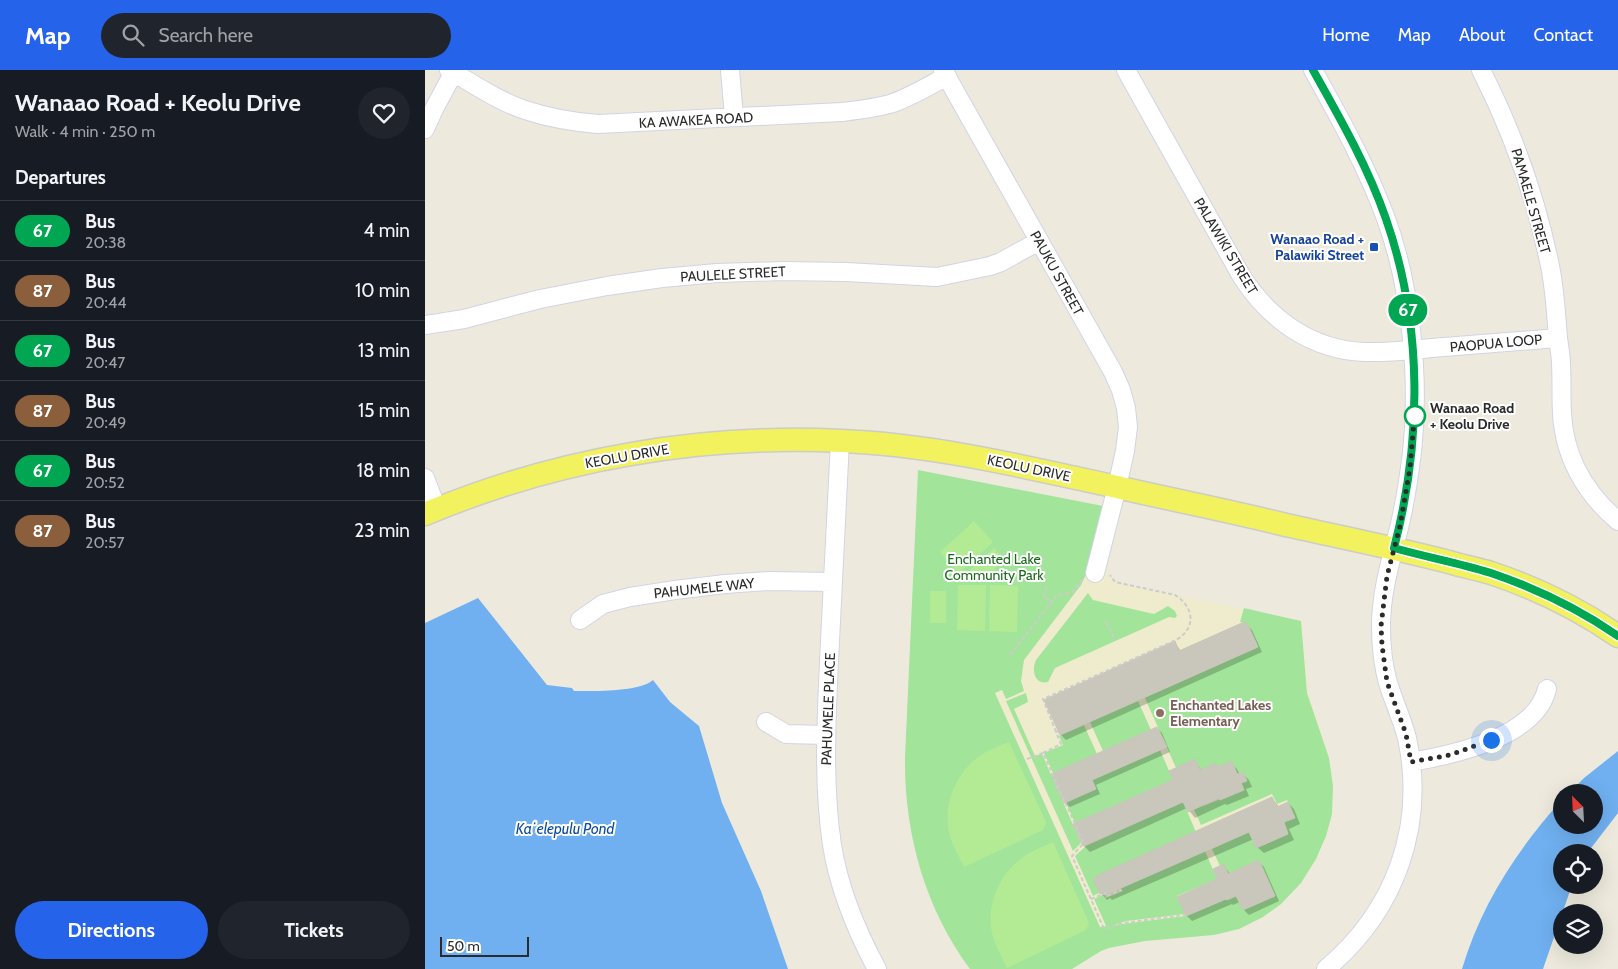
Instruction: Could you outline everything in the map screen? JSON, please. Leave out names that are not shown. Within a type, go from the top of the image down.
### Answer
[{"type":"main road","name":"KEOLU DRIVE","points":[[431,512],[509,484],[573,466],[620,456],[686,446],[734,442],[840,441],[907,446],[1016,464],[1117,488],[1394,548],[1490,573],[1529,588],[1583,613],[1618,636]]},
{"type":"street","points":[[731,70],[734,118]]},
{"type":"street","name":"PALAWIKI STREET","points":[[1125,70],[1242,277],[1268,311],[1303,336],[1329,345],[1364,352],[1413,350]]},
{"type":"street","points":[[1313,70],[1359,156],[1394,241],[1407,304],[1413,350],[1415,414],[1412,453],[1400,526],[1387,576],[1382,606],[1382,645],[1387,682],[1406,734],[1411,762],[1413,790],[1410,828],[1406,846],[1385,899],[1364,930],[1339,958],[1326,969]]},
{"type":"street","name":"PAMAELE STREET","points":[[1481,70],[1510,131],[1529,182],[1551,269],[1558,338]]},
{"type":"street","points":[[425,129],[452,71]]},
{"type":"street","name":"KA AWAKEA ROAD","points":[[452,71],[499,99],[524,110],[567,121],[598,124],[631,124],[842,112],[874,108],[893,103],[913,94],[945,73]]},
{"type":"street","name":"PAUKU STREET","points":[[945,73],[1113,372],[1121,390],[1126,408],[1128,427],[1125,451],[1095,574]]},
{"type":"street","name":"PAULELE STREET","points":[[425,325],[464,319],[540,299],[607,286],[671,277],[717,273],[783,271],[937,277],[996,264],[1039,241]]},
{"type":"street","name":"PAOPUA LOOP","points":[[1413,350],[1558,338],[1561,364],[1561,413],[1564,436],[1572,460],[1584,484],[1600,504],[1618,521]]},
{"type":"street","name":"PAHUMELE PLACE","points":[[840,441],[826,735],[827,809],[838,870],[856,926],[877,969]]},
{"type":"street","points":[[425,478],[431,512]]},
{"type":"street","name":"PAHUMELE WAY","points":[[581,620],[603,604],[630,597],[675,590],[769,581],[833,582]]},
{"type":"street","points":[[1411,762],[1464,751],[1505,733],[1537,710],[1545,697],[1547,689]]},
{"type":"street","points":[[766,722],[787,734],[826,735]]},
{"type":"path","points":[[1010,655],[1057,595],[1073,592],[1095,574],[1115,582],[1175,595],[1187,605],[1189,611],[1189,624],[1184,636],[1043,699],[1061,744],[1027,759]]},
{"type":"path","points":[[1046,587],[1044,597],[1051,602]]},
{"type":"path","points":[[1106,622],[1115,640]]},
{"type":"path","points":[[1043,752],[1083,842],[1072,856],[1104,929],[1123,923],[1185,915]]},
{"type":"path","points":[[1091,898],[1105,893],[1106,896],[1121,890]]},
{"type":"shaded area","name":"Enchanted Lakes Elementary","points":[[1120,510],[1107,564],[1108,573],[1113,582],[1301,621],[1308,692],[1329,758],[1333,786],[1332,814],[1326,836],[1316,859],[1301,883],[1281,904],[1263,917],[1239,929],[1145,941],[1109,948],[995,693],[1022,681],[1021,674],[1024,660],[1081,585]]},
{"type":"green space","name":"Enchanted Lake Community Park","points":[[918,470],[1103,506],[1088,570],[1081,585],[1024,660],[1021,681],[1024,691],[1006,699],[1002,690],[995,693],[1100,927],[1106,926],[1094,899],[1104,894],[1106,898],[1123,891],[1121,888],[1205,851],[1217,879],[1177,896],[1185,914],[1126,921],[1114,925],[1186,916],[1236,896],[1243,910],[1275,896],[1259,860],[1228,874],[1224,865],[1220,866],[1212,849],[1249,832],[1257,848],[1288,834],[1284,822],[1295,817],[1287,800],[1277,804],[1272,794],[1201,825],[1183,785],[1203,806],[1244,790],[1241,783],[1247,780],[1237,774],[1232,762],[1181,779],[1132,669],[1145,663],[1158,692],[1258,647],[1247,624],[1240,622],[1244,608],[1301,621],[1307,693],[1329,758],[1333,786],[1332,814],[1326,836],[1316,859],[1301,883],[1281,904],[1263,917],[1239,929],[1214,935],[1145,941],[1109,948],[1072,969],[970,969],[954,945],[929,895],[920,869],[908,814],[905,757]]},
{"type":"green space","points":[[974,521],[993,542],[959,573],[940,552]]},
{"type":"green space","points":[[994,548],[1004,560],[981,582],[970,570]]},
{"type":"green space","points":[[958,585],[986,585],[985,631],[957,630]]},
{"type":"green space","points":[[990,585],[1018,586],[1017,632],[989,631]]},
{"type":"green space","points":[[930,591],[946,591],[946,623],[930,623]]},
{"type":"green space","points":[[1088,593],[1093,600],[1154,614],[1168,606],[1175,611],[1177,616],[1175,618],[1169,617],[1055,668],[1048,682],[1040,681],[1034,673],[1036,660]]},
{"type":"green space","points":[[1026,693],[1028,702],[1014,709],[1035,756],[1042,754],[1081,843],[1073,851],[1006,701]]},
{"type":"green space","points":[[1138,701],[1151,730],[1103,751],[1090,722]]},
{"type":"green space","points":[[1084,725],[1097,754],[1053,773],[1044,753],[1063,745],[1059,736]]},
{"type":"green space","points":[[1009,742],[1046,822],[1043,830],[964,867],[952,843],[948,828],[949,805],[952,794],[962,773],[978,757],[993,748]]},
{"type":"green space","points":[[1160,750],[1173,780],[1075,823],[1066,803],[1096,789],[1092,780]]},
{"type":"green space","points":[[1183,802],[1196,832],[1094,879],[1099,893],[1093,896],[1075,856],[1086,846]]},
{"type":"green space","points":[[1053,842],[1089,923],[1086,930],[1007,968],[995,943],[991,929],[992,906],[995,895],[1006,874],[1013,866],[1029,853]]},
{"type":"water","name":"Kaʻelepulu Pond","points":[[478,598],[547,685],[572,688],[574,691],[606,691],[638,687],[653,680],[670,702],[699,726],[722,803],[761,891],[788,969],[425,969],[425,623]]},
{"type":"water","points":[[1618,751],[1618,813],[1603,832],[1603,784],[1578,784]]},
{"type":"water","points":[[1553,810],[1553,834],[1602,834],[1594,844],[1553,844],[1553,894],[1569,894],[1565,904],[1553,904],[1553,940],[1543,969],[1462,969],[1479,923],[1490,901],[1515,859]]},
{"type":"building","points":[[1244,622],[1245,624],[1247,623],[1258,647],[1060,735],[1044,700],[1175,641],[1179,651]]},
{"type":"building","points":[[1157,727],[1167,747],[1092,780],[1096,789],[1064,803],[1051,774]]},
{"type":"building","points":[[1195,759],[1200,770],[1216,763],[1218,767],[1232,761],[1237,774],[1243,772],[1247,781],[1241,783],[1244,790],[1220,800],[1219,798],[1188,812],[1183,802],[1083,846],[1073,824],[1173,780],[1169,771]]},
{"type":"building","points":[[1272,797],[1277,807],[1288,802],[1295,818],[1284,822],[1288,834],[1256,848],[1249,832],[1105,895],[1104,892],[1100,894],[1093,879],[1097,878],[1096,876]]},
{"type":"building","points":[[1259,860],[1275,896],[1243,910],[1236,896],[1186,916],[1177,897],[1217,879],[1213,869],[1224,864],[1228,874]]},
{"type":"bus line","name":"67","points":[[1313,70],[1374,188],[1394,241],[1407,304],[1413,350],[1415,424],[1400,526],[1394,548],[1490,573],[1529,588],[1583,613],[1618,636]]},
{"type":"place","name":"Wanaao Road + Palawiki Street","points":[[1374,247]]},
{"type":"place","name":"Wanaao Road + Keolu Drive","points":[[1415,416]]},
{"type":"place","name":"Enchanted Lakes Elementary","points":[[1160,713]]},
{"type":"route","points":[[1415,416],[1415,409],[1412,453],[1400,526],[1387,576],[1382,606],[1382,645],[1387,682],[1401,717],[1411,762],[1450,755],[1491,740]]}]
